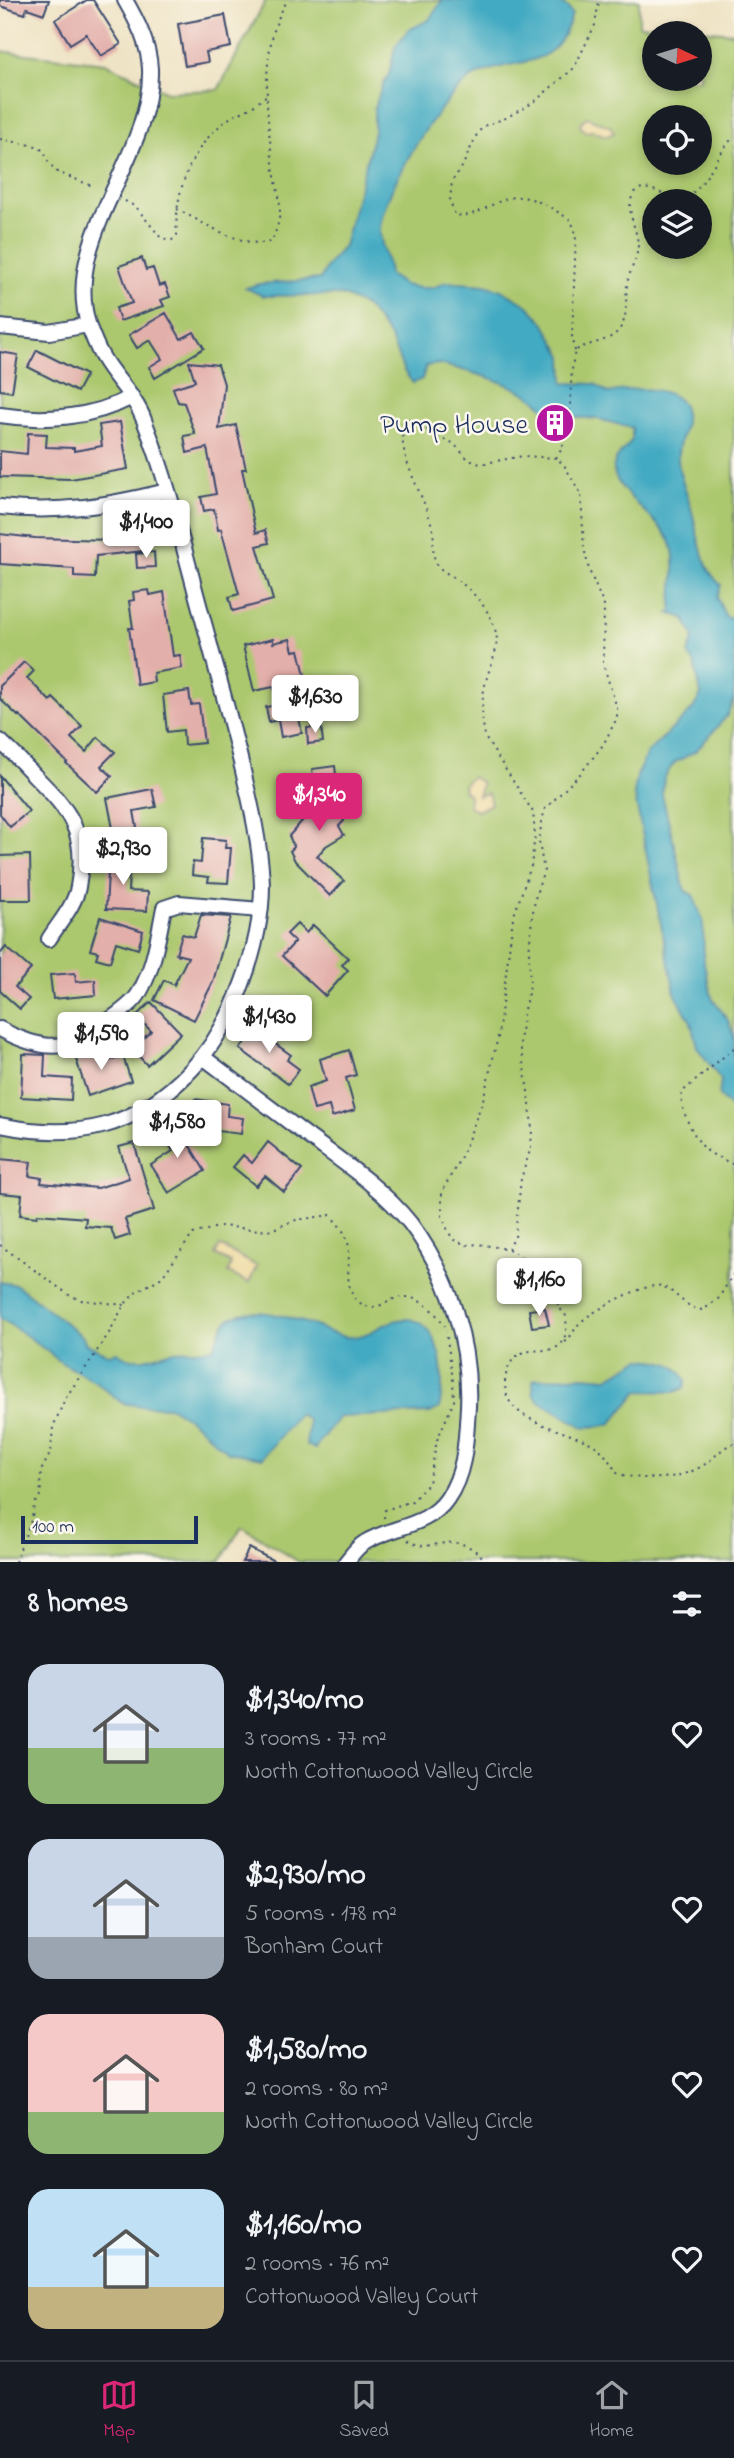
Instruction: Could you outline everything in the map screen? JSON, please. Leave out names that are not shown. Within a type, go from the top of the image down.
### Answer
[{"type":"street","points":[[0,1125],[36,1132],[69,1131],[110,1124],[139,1113],[176,1086],[203,1057],[230,1012],[246,975],[260,910],[261,875],[255,822],[236,741],[167,491],[143,416],[101,357],[88,325],[84,301],[89,250],[147,108],[150,68],[146,44],[125,0]]},
{"type":"street","points":[[0,327],[50,332],[88,325]]},
{"type":"street","points":[[0,415],[47,419],[78,415],[115,406],[132,397]]},
{"type":"street","points":[[0,507],[23,510],[68,509],[107,505],[167,491]]},
{"type":"street","points":[[0,741],[62,803],[77,830],[80,851],[78,888],[50,939]]},
{"type":"street","points":[[0,1029],[27,1040],[62,1045],[109,1020],[136,997],[154,956],[164,908],[171,904],[260,910]]},
{"type":"street","points":[[203,1057],[346,1164],[387,1199],[410,1223],[434,1260],[452,1301],[463,1343],[468,1392],[466,1439],[460,1474],[447,1500],[432,1515],[361,1544],[346,1562]]},
{"type":"path","points":[[177,209],[250,243],[272,241],[279,226],[282,208],[273,167],[267,95],[268,61],[276,24],[288,0]]},
{"type":"path","points":[[556,458],[561,452],[567,431],[575,351],[572,336],[576,234],[571,220],[540,202],[521,197],[511,197],[468,216],[455,215],[450,191],[452,181],[462,167],[478,132],[486,125],[506,118],[534,102],[574,68],[595,25],[599,0]]},
{"type":"path","points":[[125,201],[136,207],[161,238],[172,240],[177,235],[177,209],[187,169],[208,137],[233,116],[250,109],[267,95]]},
{"type":"path","points":[[575,351],[608,339],[617,333],[623,324],[629,276],[638,247],[631,208],[632,197],[636,191],[646,188],[654,189],[671,199],[687,197],[702,184],[719,154],[734,137]]},
{"type":"path","points":[[0,139],[36,146],[44,151],[48,163],[57,172],[95,187]]},
{"type":"path","points":[[508,1249],[515,1237],[521,1179],[531,1147],[530,1103],[520,1044],[530,986],[532,918],[536,894],[544,872],[539,842],[541,826],[545,809],[580,774],[603,745],[617,718],[617,708],[603,664],[604,606],[589,570],[584,548],[581,494],[572,476],[556,458],[523,456],[480,464],[469,460],[453,443],[433,436],[418,421],[409,420],[404,424],[404,452],[433,533],[434,557],[438,566],[457,579],[475,597],[492,621],[496,633],[495,655],[485,684],[482,719],[484,731],[486,739],[533,812],[535,835],[531,866],[513,918],[498,1037],[483,1100],[467,1144],[446,1183],[441,1199],[442,1216],[454,1240],[467,1245],[508,1249],[528,1261],[555,1287],[558,1306],[566,1316],[564,1342]]},
{"type":"path","points":[[734,1048],[682,1092],[680,1101],[702,1146],[734,1165]]},
{"type":"path","points":[[15,1562],[32,1518],[34,1505],[41,1494],[40,1479],[51,1452],[53,1427],[58,1412],[135,1293],[162,1277],[193,1234],[221,1226],[268,1231],[296,1220],[330,1214],[347,1239],[348,1274],[356,1299],[373,1307],[400,1297],[412,1297],[436,1314],[445,1326],[447,1337],[454,1401],[437,1440],[429,1483],[412,1501],[385,1510],[384,1522],[413,1544],[453,1542],[467,1545],[487,1562]]},
{"type":"path","points":[[0,1245],[69,1295],[81,1300],[125,1305]]},
{"type":"path","points":[[734,1273],[718,1299],[703,1310],[692,1309],[665,1287],[653,1285],[594,1311],[575,1327],[570,1338],[550,1351],[533,1350],[515,1356],[505,1375],[509,1401],[513,1408],[527,1417],[596,1446],[618,1474],[648,1479],[687,1474],[734,1443]]},
{"type":"green space","points":[[266,0],[639,0],[639,25],[642,25],[642,91],[712,91],[712,31],[734,33],[734,1562],[299,1562],[242,1526],[220,1562],[0,1562],[0,51],[105,63],[167,92],[218,90]]},
{"type":"sand","points":[[587,117],[611,127],[614,133],[607,136],[592,131],[586,132],[580,126]]},
{"type":"sand","points":[[472,777],[482,783],[478,796],[488,793],[491,804],[478,811],[469,806],[469,795],[464,791],[463,785]]},
{"type":"sand","points":[[220,1246],[257,1266],[249,1283],[228,1273],[231,1263],[215,1255]]},
{"type":"water","points":[[442,0],[556,0],[572,14],[565,33],[545,55],[475,76],[462,86],[431,122],[402,169],[383,212],[380,235],[389,275],[404,285],[420,288],[433,288],[446,282],[499,289],[527,305],[543,321],[563,356],[564,383],[595,384],[608,393],[644,389],[657,391],[678,400],[684,409],[685,422],[678,450],[681,478],[708,568],[721,585],[717,598],[726,617],[734,620],[734,698],[727,716],[696,751],[674,763],[664,778],[662,794],[685,891],[693,895],[703,921],[704,963],[712,998],[728,1020],[734,1037],[734,1111],[719,1096],[721,1080],[697,1047],[691,1022],[675,993],[634,793],[638,772],[647,753],[692,710],[701,695],[695,664],[688,654],[694,637],[684,618],[669,613],[672,610],[674,566],[670,541],[665,532],[627,493],[615,474],[615,461],[632,439],[632,428],[598,419],[549,415],[541,405],[515,388],[439,364],[426,366],[422,379],[413,383],[404,371],[390,337],[367,307],[342,295],[263,296],[246,288],[260,284],[320,279],[344,246],[374,132],[374,109],[389,74],[395,47],[408,30],[429,20]]},
{"type":"water","points":[[0,1282],[17,1285],[83,1337],[86,1344],[108,1354],[117,1352],[131,1359],[213,1348],[228,1320],[248,1313],[283,1316],[346,1337],[362,1335],[398,1320],[418,1322],[428,1329],[439,1354],[442,1384],[439,1408],[430,1413],[339,1417],[315,1449],[306,1445],[307,1419],[298,1414],[262,1458],[228,1452],[171,1407],[122,1403],[96,1382],[62,1363],[0,1318]]},
{"type":"water","points":[[640,1359],[672,1365],[686,1381],[684,1388],[674,1392],[638,1391],[612,1423],[583,1427],[539,1401],[533,1394],[533,1380],[536,1379],[582,1376],[608,1378]]},
{"type":"building","points":[[0,0],[49,0],[44,14],[27,8],[25,14],[0,6]]},
{"type":"building","points":[[87,0],[93,0],[121,44],[101,56],[86,34],[70,44],[55,20]]},
{"type":"building","points":[[225,15],[231,47],[206,52],[208,62],[185,66],[178,24]]},
{"type":"building","points":[[142,258],[146,270],[153,268],[159,286],[165,284],[170,297],[161,300],[164,306],[120,321],[116,308],[132,303],[119,266]]},
{"type":"building","points":[[166,313],[181,339],[194,332],[204,348],[155,378],[149,367],[162,359],[150,340],[137,348],[129,335]]},
{"type":"building","points":[[37,350],[86,375],[77,392],[28,367]]},
{"type":"building","points":[[0,352],[18,355],[12,392],[0,390]]},
{"type":"building","points":[[189,362],[218,365],[224,384],[219,429],[236,425],[246,469],[242,469],[256,533],[265,530],[269,543],[257,546],[273,600],[233,611],[229,597],[239,594],[221,529],[218,530],[214,509],[204,511],[201,497],[216,494],[207,448],[187,453],[184,436],[195,434],[184,403],[178,402],[173,388],[195,381]]},
{"type":"building","points":[[120,422],[128,469],[71,479],[0,477],[0,451],[27,454],[28,433],[47,434],[46,447],[74,448],[74,451],[102,446],[99,425]]},
{"type":"building","points":[[142,527],[144,551],[96,556],[95,578],[74,577],[74,569],[0,564],[0,534],[110,540],[110,530]]},
{"type":"building","points":[[154,552],[155,567],[137,568],[136,554]]},
{"type":"building","points":[[149,590],[150,595],[164,592],[173,656],[180,655],[182,668],[153,673],[154,682],[137,685],[129,628],[133,628],[129,601],[134,600],[133,592]]},
{"type":"building","points":[[273,639],[273,643],[290,639],[293,651],[299,650],[306,679],[299,681],[303,706],[297,707],[302,733],[281,737],[278,720],[269,722],[266,707],[278,705],[274,687],[254,691],[243,646]]},
{"type":"building","points":[[24,662],[34,671],[27,678],[50,701],[53,698],[82,726],[71,738],[86,752],[98,737],[115,752],[101,766],[112,776],[97,792],[0,699],[0,686]]},
{"type":"building","points":[[189,691],[191,705],[199,704],[204,743],[184,745],[183,730],[167,732],[163,695]]},
{"type":"building","points":[[321,726],[323,742],[308,744],[307,728]]},
{"type":"building","points":[[335,766],[338,792],[320,794],[342,815],[344,821],[339,826],[344,835],[326,846],[317,856],[344,881],[330,896],[295,861],[290,851],[294,847],[289,836],[317,804],[312,769]]},
{"type":"building","points":[[0,776],[29,811],[10,827],[0,814]]},
{"type":"building","points":[[152,789],[156,807],[134,811],[139,839],[116,844],[107,798]]},
{"type":"building","points":[[203,838],[226,840],[225,848],[231,848],[228,883],[208,882],[209,877],[192,875],[193,862],[201,863]]},
{"type":"building","points":[[30,855],[31,900],[0,900],[0,856]]},
{"type":"building","points":[[109,855],[130,857],[128,891],[148,892],[147,911],[106,909]]},
{"type":"building","points":[[201,915],[231,917],[213,982],[194,1020],[154,1000],[164,980],[174,985],[188,957],[176,954],[182,934],[194,937]]},
{"type":"building","points":[[100,917],[143,931],[138,949],[116,942],[110,962],[96,958],[98,952],[90,950]]},
{"type":"building","points":[[297,924],[306,933],[313,925],[348,958],[342,965],[348,970],[325,996],[282,956],[295,942],[287,934]]},
{"type":"building","points":[[6,947],[31,969],[15,987],[29,999],[20,1009],[0,991],[0,954]]},
{"type":"building","points":[[75,973],[76,982],[95,980],[96,995],[53,999],[50,975]]},
{"type":"building","points":[[151,1002],[181,1033],[147,1065],[132,1049],[151,1031],[136,1016]]},
{"type":"building","points":[[258,1024],[267,1030],[263,1035],[291,1055],[287,1060],[299,1069],[288,1084],[240,1049]]},
{"type":"building","points":[[97,1048],[102,1063],[123,1056],[131,1081],[88,1096],[75,1056]]},
{"type":"building","points":[[349,1050],[356,1075],[346,1078],[355,1110],[332,1117],[329,1106],[314,1110],[308,1087],[326,1081],[320,1059]]},
{"type":"building","points":[[23,1054],[45,1055],[44,1077],[72,1079],[71,1100],[21,1097]]},
{"type":"building","points":[[195,1099],[228,1104],[227,1116],[243,1118],[241,1134],[184,1127],[187,1107],[194,1108]]},
{"type":"building","points":[[174,1120],[205,1171],[169,1193],[151,1165],[173,1151],[160,1129]]},
{"type":"building","points":[[268,1142],[302,1170],[284,1192],[265,1176],[256,1186],[233,1167],[243,1155],[252,1163]]},
{"type":"building","points":[[134,1143],[154,1210],[125,1219],[130,1235],[115,1240],[111,1228],[85,1226],[86,1218],[20,1215],[22,1195],[0,1193],[0,1159],[31,1162],[29,1176],[42,1178],[41,1183],[98,1188],[129,1178],[119,1147]]},
{"type":"building","points":[[545,1308],[549,1325],[532,1327],[529,1310]]},
{"type":"building","points":[[249,1548],[276,1562],[242,1562]]},
{"type":"place","name":"Pump House","points":[[555,423]]}]
